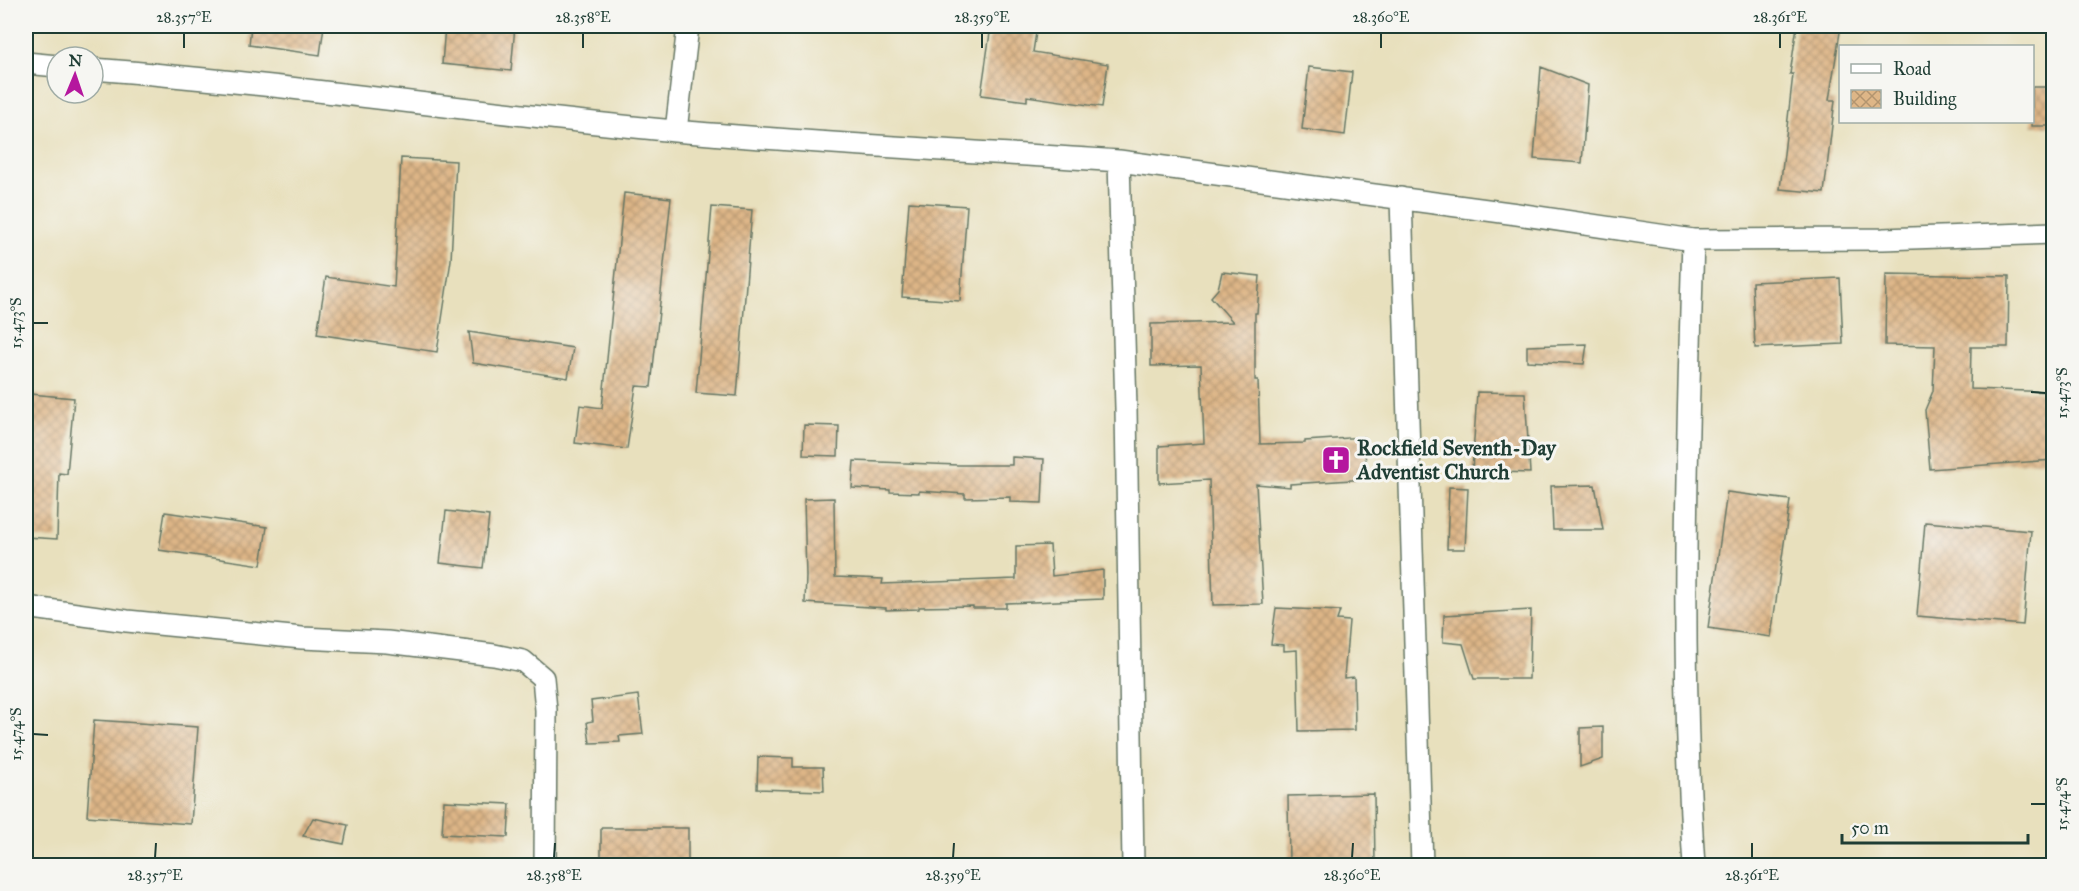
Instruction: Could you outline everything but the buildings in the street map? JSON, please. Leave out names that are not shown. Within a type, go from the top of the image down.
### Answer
[{"type":"street","points":[[676,131],[688,26]]},
{"type":"street","points":[[26,63],[45,65]]},
{"type":"street","points":[[105,70],[203,78],[676,131],[1119,160],[1692,240],[1883,239],[2054,233]]},
{"type":"street","points":[[1119,160],[1126,408],[1133,866]]},
{"type":"street","points":[[1401,198],[1422,866]]},
{"type":"street","points":[[1692,240],[1685,521],[1688,776],[1694,866]]},
{"type":"street","points":[[26,607],[187,627],[302,638],[387,642],[494,655],[523,662],[543,678],[546,710],[546,866]]},
{"type":"place","name":"Rockfield Seventh-Day Adventist Church","points":[[1336,460]]}]
